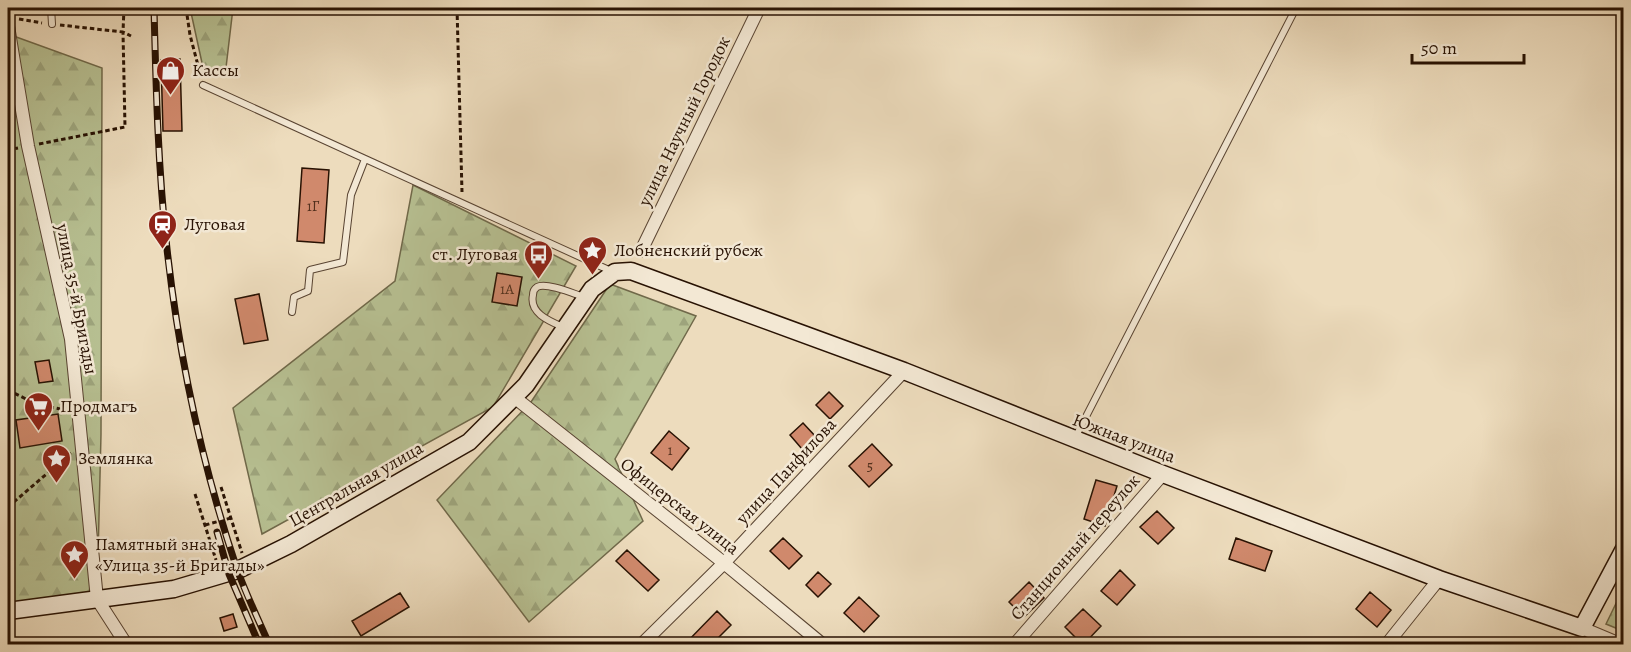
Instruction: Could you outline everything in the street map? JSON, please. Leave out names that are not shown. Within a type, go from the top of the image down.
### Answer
[{"type":"street","name":"улица Научный Городок","points":[[641,251],[759,8]]},
{"type":"street","name":"улица 35-й Бригады","points":[[13,22],[28,146],[70,339],[97,599],[126,645]]},
{"type":"street","name":"Южная улица","points":[[615,272],[631,271],[904,371],[1163,474],[1439,579],[1581,628],[1620,645]]},
{"type":"street","name":"Центральная улица","points":[[8,611],[174,589],[246,567],[291,544],[469,442],[526,385],[592,290],[615,272]]},
{"type":"street","name":"улица Панфилова","points":[[642,645],[724,563],[904,371]]},
{"type":"street","name":"Офицерская улица","points":[[514,397],[724,563],[822,645]]},
{"type":"street","name":"Станционный переулок","points":[[1015,645],[1163,474]]},
{"type":"street","points":[[1581,628],[1623,549]]},
{"type":"street","points":[[1387,645],[1439,579]]},
{"type":"lane","points":[[51,8],[52,24]]},
{"type":"lane","points":[[1074,439],[1296,8]]},
{"type":"lane","points":[[203,85],[615,272]]},
{"type":"lane","points":[[292,312],[294,297],[308,291],[310,270],[344,262],[351,195],[365,159]]},
{"type":"lane","points":[[566,328],[549,321],[536,312],[532,303],[533,291],[537,287],[546,286],[586,298]]},
{"type":"path","points":[[28,146],[125,127],[124,8]]},
{"type":"path","points":[[186,8],[190,35],[203,85]]},
{"type":"path","points":[[457,8],[462,203]]},
{"type":"path","points":[[13,22],[123,32],[131,36]]},
{"type":"path","points":[[8,390],[36,404],[78,412]]},
{"type":"path","points":[[8,507],[81,444]]},
{"type":"path","points":[[221,487],[246,567]]},
{"type":"path","points":[[195,494],[221,576]]},
{"type":"path","points":[[205,525],[231,518]]},
{"type":"green space","points":[[190,8],[233,8],[225,76],[204,72]]},
{"type":"green space","points":[[8,34],[102,68],[101,434],[97,599],[8,611]]},
{"type":"green space","points":[[413,185],[576,266],[493,407],[262,534],[233,408],[395,281]]},
{"type":"green space","points":[[610,284],[696,316],[615,459],[643,521],[529,622],[437,500],[531,402]]},
{"type":"green space","points":[[1623,589],[1624,631],[1606,624]]},
{"type":"building","name":"Кассы","points":[[180,59],[182,131],[163,131],[161,60]]},
{"type":"building","points":[[302,168],[329,170],[324,243],[297,241]]},
{"type":"building","points":[[497,273],[522,277],[517,306],[492,302]]},
{"type":"building","points":[[259,294],[268,340],[244,344],[235,299]]},
{"type":"building","points":[[49,360],[53,381],[39,383],[35,362]]},
{"type":"building","points":[[829,392],[843,406],[830,419],[816,405]]},
{"type":"building","name":"Продмагъ","points":[[58,414],[62,441],[20,448],[16,420]]},
{"type":"building","points":[[803,423],[816,437],[802,449],[790,435]]},
{"type":"building","points":[[669,431],[689,448],[672,470],[651,453]]},
{"type":"building","points":[[872,444],[892,465],[869,487],[849,466]]},
{"type":"building","points":[[1096,480],[1117,486],[1105,526],[1084,519]]},
{"type":"building","points":[[1157,511],[1174,528],[1158,544],[1140,527]]},
{"type":"building","points":[[783,538],[802,556],[789,569],[770,551]]},
{"type":"building","points":[[1236,538],[1272,551],[1265,571],[1229,559]]},
{"type":"building","points":[[627,550],[659,580],[648,591],[616,561]]},
{"type":"building","points":[[1120,570],[1135,585],[1117,605],[1101,591]]},
{"type":"building","points":[[818,572],[831,584],[818,597],[806,585]]},
{"type":"building","points":[[1029,582],[1044,598],[1024,617],[1009,602]]},
{"type":"building","points":[[1370,592],[1391,610],[1377,627],[1356,609]]},
{"type":"building","points":[[400,593],[409,607],[361,636],[352,621]]},
{"type":"building","points":[[859,597],[879,616],[864,632],[844,613]]},
{"type":"building","points":[[1083,609],[1101,626],[1083,645],[1065,627]]},
{"type":"building","points":[[717,611],[731,625],[711,645],[684,645]]},
{"type":"building","points":[[233,614],[237,627],[224,631],[220,618]]},
{"type":"railway","points":[[154,8],[161,189],[172,289],[185,370],[224,530],[241,578],[269,644]]},
{"type":"railway","points":[[217,532],[229,574],[259,644]]},
{"type":"place","name":"Кассы","points":[[171,96]]},
{"type":"place","name":"Луговая","points":[[163,250]]},
{"type":"place","name":"Лобненский рубеж","points":[[593,276]]},
{"type":"place","name":"ст. Луговая","points":[[539,280]]},
{"type":"place","name":"Продмагъ","points":[[39,432]]},
{"type":"place","name":"Землянка","points":[[57,484]]},
{"type":"place","name":"Памятный знак «Улица 35-й Бригады»","points":[[74,580]]}]
